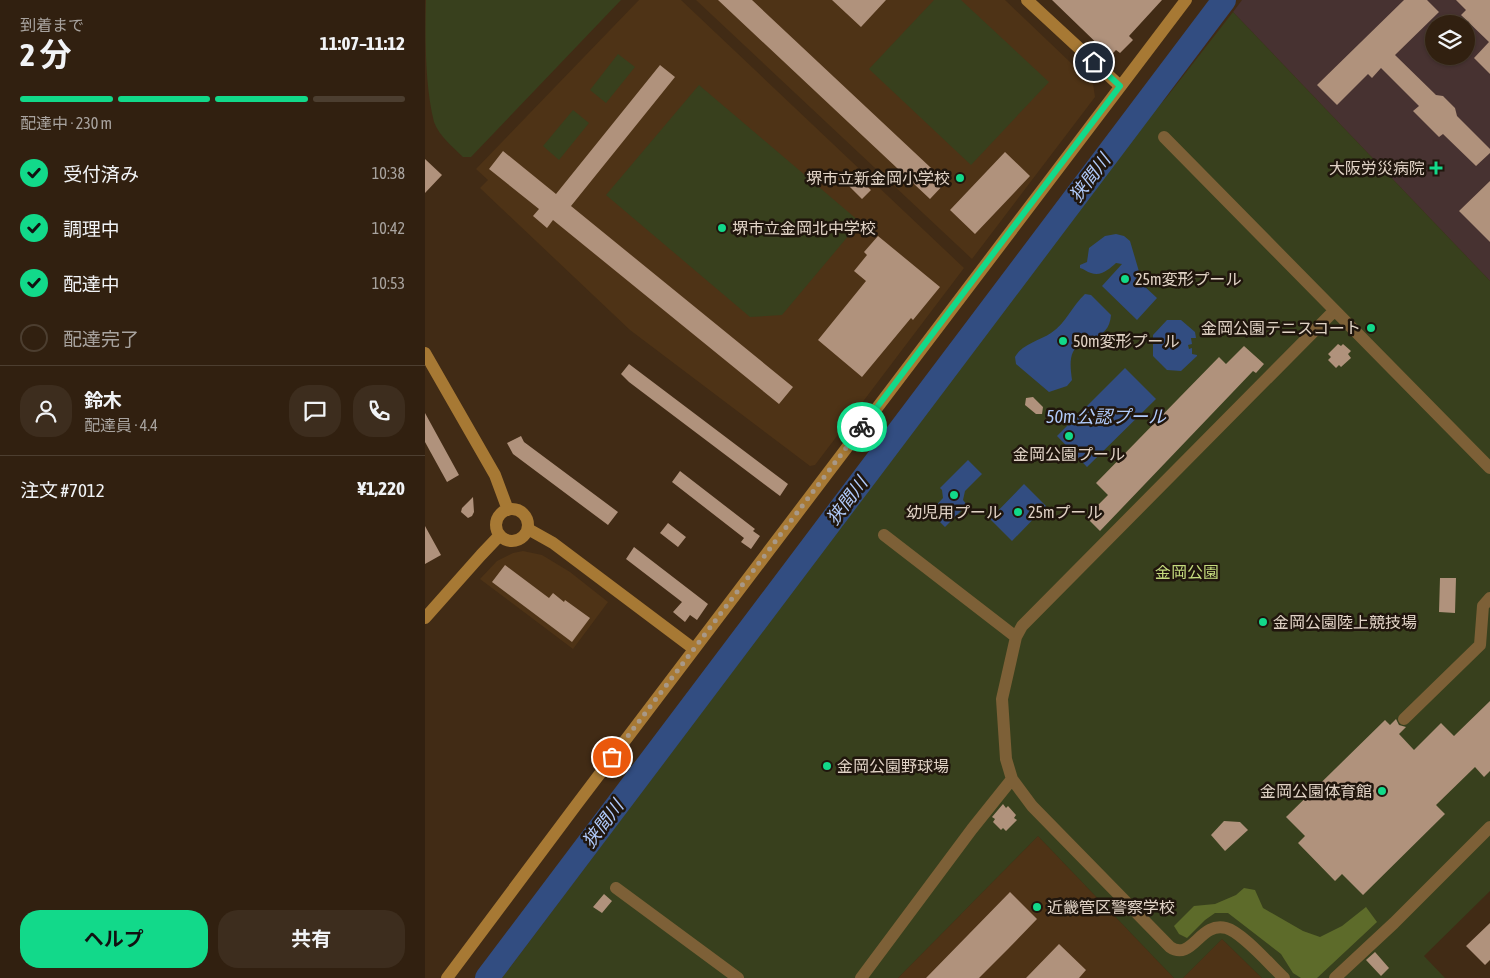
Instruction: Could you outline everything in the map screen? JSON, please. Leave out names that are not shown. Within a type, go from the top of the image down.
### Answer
[{"type":"street","points":[[1027,0],[1120,86]]},
{"type":"street","points":[[447,978],[1186,0]]},
{"type":"street","points":[[1164,137],[1490,468]]},
{"type":"street","points":[[1284,978],[1241,937],[1224,927],[1215,927],[1204,932],[1183,951],[1176,951],[1170,947],[1032,806],[1012,779],[1006,759],[1002,699],[1016,637],[1029,619],[1334,311]]},
{"type":"street","points":[[425,353],[495,475],[508,510]]},
{"type":"street","points":[[514,509],[523,514],[528,523],[526,533],[518,540],[509,540],[500,535],[497,530],[497,520],[508,510],[514,509]]},
{"type":"street","points":[[528,529],[553,543],[694,649]]},
{"type":"street","points":[[425,618],[500,535]]},
{"type":"street","points":[[884,535],[1016,637]]},
{"type":"street","points":[[1404,719],[1480,645],[1483,606],[1490,598]]},
{"type":"street","points":[[861,978],[1012,779]]},
{"type":"street","points":[[1335,978],[1394,923],[1490,827]]},
{"type":"street","points":[[616,888],[738,978]]},
{"type":"shaded area","name":"堺市立金岡北中学校","points":[[639,0],[681,0],[964,268],[815,465],[810,466],[630,330],[480,188],[488,180],[476,169]]},
{"type":"shaded area","name":"堺市立新金岡小学校","points":[[696,0],[1005,0],[1093,84],[1095,97],[972,259]]},
{"type":"shaded area","name":"大阪労災病院","points":[[1242,0],[1490,0],[1490,281],[1233,12]]},
{"type":"shaded area","points":[[523,551],[542,555],[570,572],[608,602],[573,649],[480,579],[497,561],[513,553]]},
{"type":"shaded area","name":"近畿管区警察学校","points":[[1038,836],[1174,978],[898,978]]},
{"type":"shaded area","points":[[1222,939],[1262,978],[1183,978]]},
{"type":"green space","points":[[426,0],[621,0],[471,157],[463,157],[443,137],[434,122],[427,78]]},
{"type":"green space","points":[[934,0],[961,0],[1049,82],[971,165],[869,69]]},
{"type":"green space","name":"金岡公園","points":[[1233,12],[1490,281],[1490,891],[1424,956],[1445,978],[1262,978],[1222,939],[1183,978],[1174,978],[1038,836],[898,978],[502,978],[1146,120],[1166,98]]},
{"type":"green space","points":[[618,54],[635,67],[606,103],[590,90]]},
{"type":"green space","points":[[699,85],[860,222],[782,315],[750,317],[606,195]]},
{"type":"green space","points":[[573,110],[589,123],[559,160],[543,146]]},
{"type":"green space","points":[[1244,888],[1255,890],[1263,908],[1303,931],[1320,937],[1342,926],[1366,907],[1377,922],[1317,978],[1301,978],[1293,973],[1281,954],[1228,913],[1215,913],[1187,938],[1179,934],[1174,926],[1194,906],[1215,904],[1236,895]]},
{"type":"water","name":"25m変形プール","points":[[1116,234],[1124,236],[1130,241],[1143,285],[1157,298],[1137,320],[1102,286],[1122,264],[1116,263],[1105,272],[1098,274],[1090,273],[1080,268],[1080,265],[1087,262],[1089,248],[1105,236]]},
{"type":"water","name":"50m変形プール","points":[[1085,294],[1091,295],[1111,315],[1109,324],[1100,335],[1082,343],[1073,352],[1071,362],[1072,380],[1067,386],[1049,392],[1016,364],[1015,357],[1026,346],[1056,329]]},
{"type":"water","points":[[1167,320],[1181,320],[1195,332],[1196,338],[1191,338],[1192,344],[1188,345],[1189,349],[1192,348],[1192,354],[1197,356],[1181,371],[1167,370],[1153,356],[1153,335]]},
{"type":"water","name":"50m公認プール","points":[[1125,368],[1156,399],[1087,467],[1057,436]]},
{"type":"water","name":"幼児用プール","points":[[968,460],[982,474],[965,491],[963,500],[967,505],[945,527],[930,512],[943,498],[940,488]]},
{"type":"water","name":"25mプール","points":[[1024,484],[1046,506],[1012,541],[990,519]]},
{"type":"building","points":[[718,0],[752,0],[946,182],[930,199]]},
{"type":"building","points":[[832,0],[886,0],[861,27]]},
{"type":"building","points":[[1052,0],[1162,0],[1129,36],[1133,40],[1120,53],[1116,50],[1110,56]]},
{"type":"building","points":[[1404,0],[1427,0],[1439,12],[1436,15],[1425,15],[1425,26],[1395,55],[1436,95],[1443,96],[1455,108],[1457,116],[1490,149],[1490,153],[1476,166],[1443,134],[1439,137],[1413,111],[1419,106],[1381,68],[1372,78],[1368,74],[1337,105],[1317,85]]},
{"type":"building","points":[[1456,0],[1490,0],[1490,74],[1475,59],[1489,42],[1475,28],[1475,15],[1461,15],[1466,10]]},
{"type":"building","points":[[660,65],[675,77],[571,206],[793,387],[779,404],[553,220],[547,228],[533,216],[539,209],[489,169],[503,151],[556,194]]},
{"type":"building","points":[[1005,152],[1030,176],[975,234],[950,210]]},
{"type":"building","points":[[425,159],[442,175],[425,193]]},
{"type":"building","points":[[856,176],[871,190],[862,199],[848,185]]},
{"type":"building","points":[[1490,181],[1490,242],[1459,211]]},
{"type":"building","points":[[878,236],[940,287],[913,320],[911,318],[862,377],[818,340],[866,281],[854,271],[867,255],[864,252]]},
{"type":"building","points":[[1338,344],[1341,346],[1343,344],[1351,351],[1348,354],[1351,358],[1341,367],[1339,365],[1336,368],[1328,360],[1331,357],[1328,354]]},
{"type":"building","points":[[1244,346],[1264,364],[1256,373],[1253,371],[1100,531],[1086,517],[1108,495],[1096,483],[1219,357],[1226,364]]},
{"type":"building","points":[[629,364],[788,484],[780,496],[629,382],[621,374]]},
{"type":"building","points":[[1033,397],[1043,407],[1042,414],[1036,414],[1025,405],[1026,398]]},
{"type":"building","points":[[425,413],[459,475],[447,482],[425,442]]},
{"type":"building","points":[[521,436],[524,442],[618,512],[608,525],[513,454],[507,443]]},
{"type":"building","points":[[680,471],[755,529],[753,531],[760,536],[751,549],[741,542],[744,538],[672,482]]},
{"type":"building","points":[[473,497],[474,512],[468,518],[461,512],[462,508]]},
{"type":"building","points":[[668,523],[686,537],[678,547],[660,533]]},
{"type":"building","points":[[425,526],[441,555],[425,564]]},
{"type":"building","points":[[634,547],[708,604],[697,620],[690,615],[685,622],[673,612],[682,602],[626,559]]},
{"type":"building","points":[[505,565],[549,598],[553,593],[590,618],[572,642],[492,582]]},
{"type":"building","points":[[1440,578],[1456,578],[1455,613],[1439,612]]},
{"type":"building","name":"金岡公園体育館","points":[[1490,701],[1490,771],[1484,777],[1475,767],[1436,805],[1445,814],[1363,895],[1342,874],[1335,881],[1298,843],[1305,836],[1286,817],[1385,720],[1390,725],[1396,719],[1399,725],[1406,727],[1399,734],[1414,750],[1441,723],[1454,736]]},
{"type":"building","points":[[1003,804],[1006,808],[1008,806],[1016,815],[1014,818],[1017,820],[1006,831],[1003,828],[1001,830],[993,822],[995,819],[992,817]]},
{"type":"building","points":[[1224,821],[1240,822],[1248,830],[1225,851],[1211,835]]},
{"type":"building","points":[[1010,892],[1037,919],[1008,949],[979,978],[926,978]]},
{"type":"building","points":[[604,894],[612,901],[602,913],[593,907]]},
{"type":"building","points":[[1490,923],[1490,960],[1485,965],[1466,946]]},
{"type":"building","points":[[1059,944],[1086,970],[1079,978],[1026,978]]},
{"type":"building","points":[[1375,952],[1389,968],[1381,976],[1366,960]]},
{"type":"waterway","name":"狭間川","points":[[487,978],[1224,0]]},
{"type":"way so far","points":[[612,757],[862,427]]},
{"type":"place","name":"大阪労災病院","points":[[1436,168]]},
{"type":"place","name":"堺市立新金岡小学校","points":[[960,178]]},
{"type":"place","name":"堺市立金岡北中学校","points":[[722,228]]},
{"type":"place","name":"25m変形プール","points":[[1125,279]]},
{"type":"place","name":"金岡公園テニスコート","points":[[1371,328]]},
{"type":"place","name":"50m変形プール","points":[[1063,341]]},
{"type":"place","name":"金岡公園プール","points":[[1069,436]]},
{"type":"place","name":"幼児用プール","points":[[954,495]]},
{"type":"place","name":"25mプール","points":[[1018,512]]},
{"type":"place","name":"金岡公園陸上競技場","points":[[1263,622]]},
{"type":"place","name":"金岡公園野球場","points":[[827,766]]},
{"type":"place","name":"金岡公園体育館","points":[[1382,791]]},
{"type":"place","name":"近畿管区警察学校","points":[[1037,907]]},
{"type":"route","points":[[862,427],[1120,86],[1094,62]]}]
